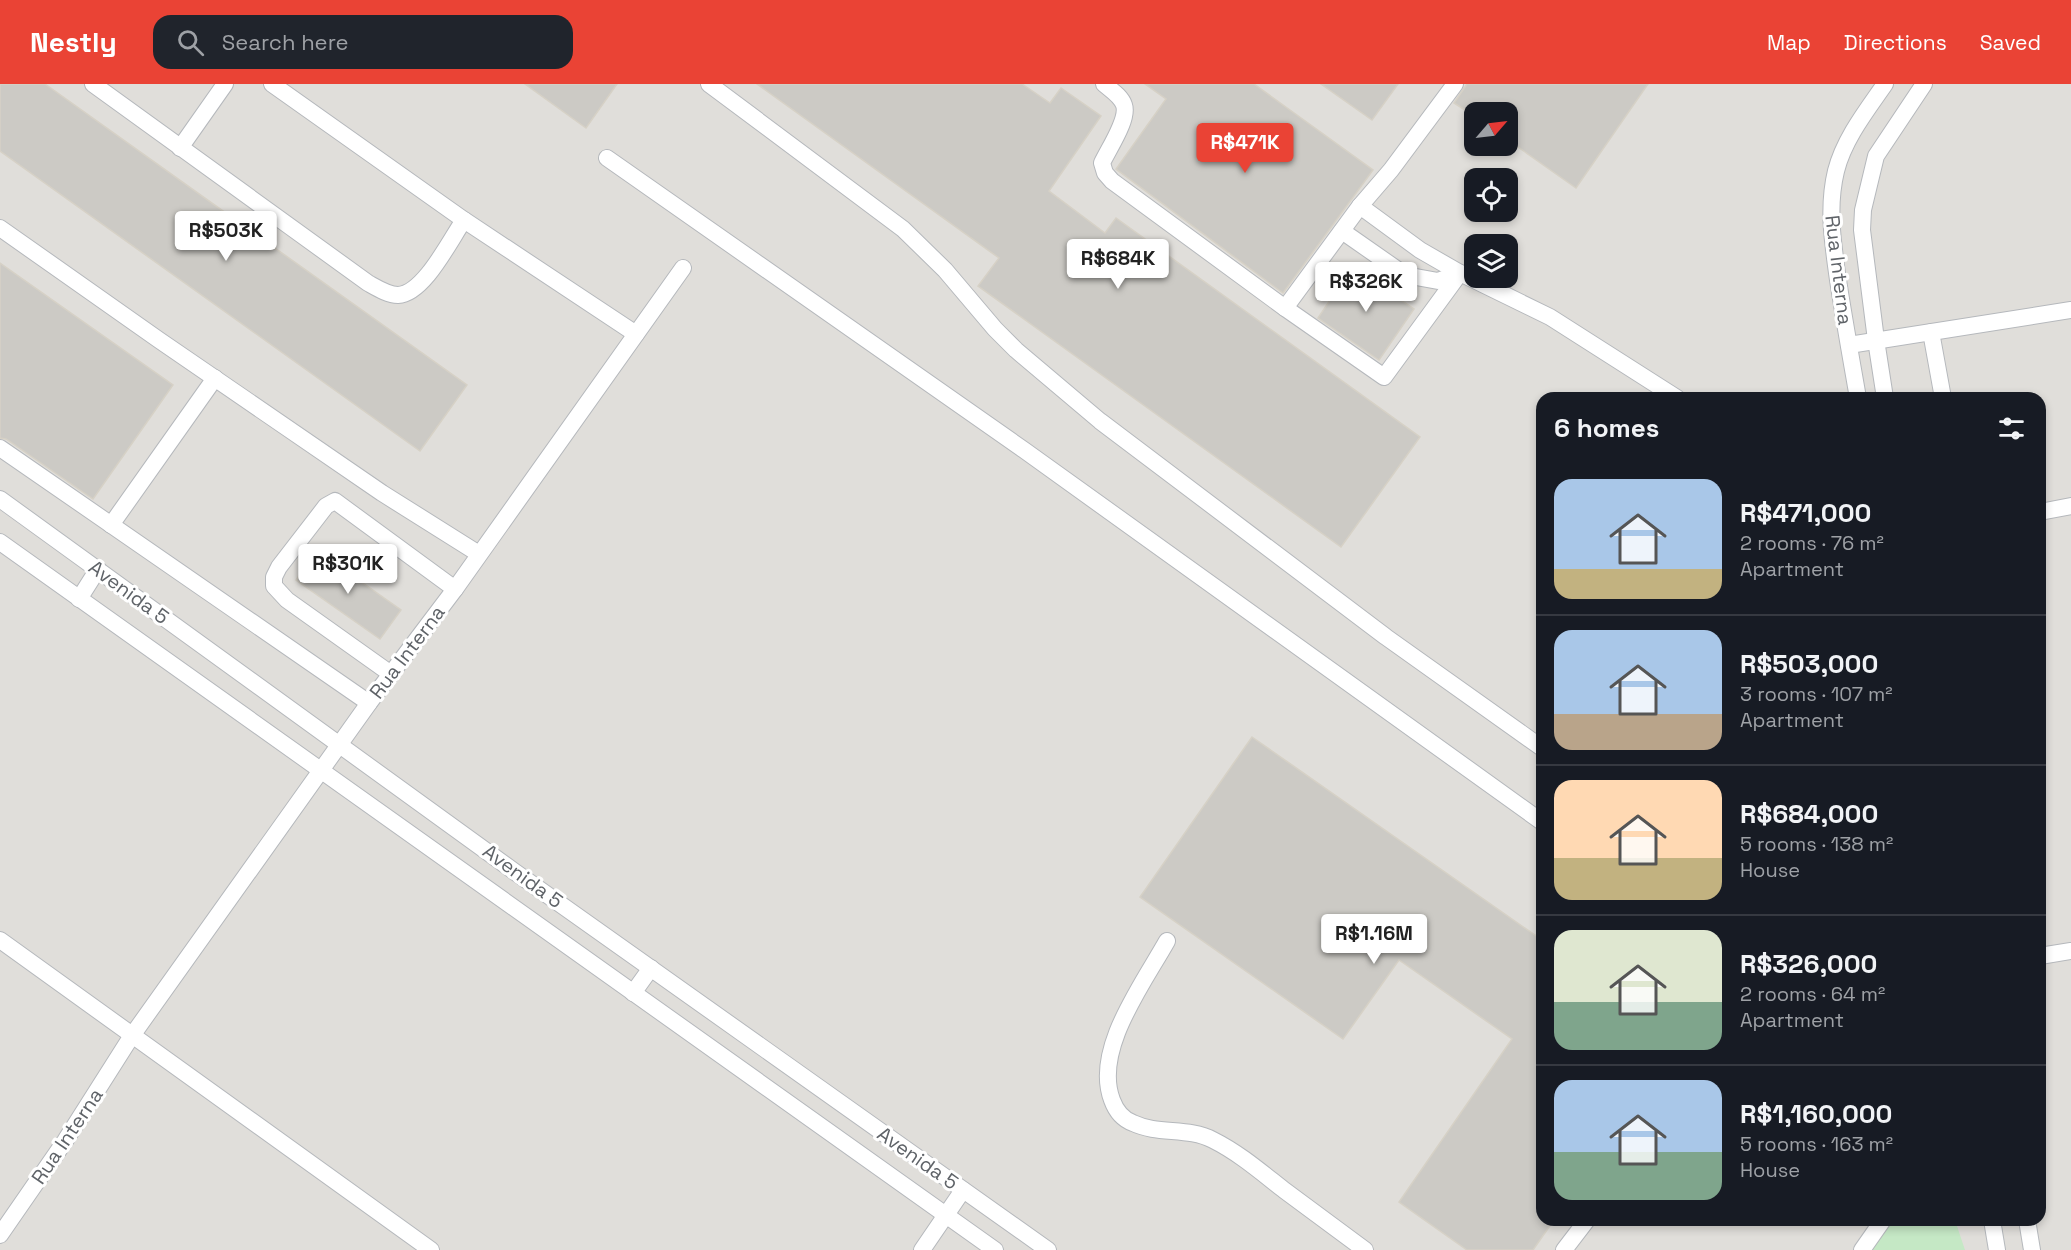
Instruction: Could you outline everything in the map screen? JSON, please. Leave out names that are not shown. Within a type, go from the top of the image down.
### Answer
[{"type":"lane","points":[[93,84],[368,283],[389,294],[408,293],[419,286],[464,220]]},
{"type":"lane","points":[[180,148],[225,84]]},
{"type":"lane","points":[[272,84],[464,220],[636,334]]},
{"type":"lane","points":[[709,84],[903,229],[945,270],[1016,350],[1100,421],[1386,637],[1536,744]]},
{"type":"lane","points":[[1104,84],[1120,97],[1126,112],[1102,163],[1105,173],[1121,188],[1285,308],[1384,377],[1460,273]]},
{"type":"lane","points":[[1285,308],[1360,206],[1391,170],[1455,84]]},
{"type":"lane","name":"Rua Interna","points":[[1857,392],[1833,247],[1830,218],[1832,193],[1836,170],[1842,154],[1860,121],[1886,84]]},
{"type":"lane","points":[[1885,392],[1862,230],[1864,201],[1876,156],[1924,84]]},
{"type":"lane","points":[[607,158],[1024,450],[1536,818]]},
{"type":"lane","points":[[1360,206],[1420,250],[1460,273],[1550,317],[1668,392]]},
{"type":"lane","points":[[0,228],[433,527],[479,554]]},
{"type":"lane","points":[[1342,231],[1405,275],[1438,281],[1460,273]]},
{"type":"lane","name":"Rua Interna","points":[[0,1235],[65,1141],[132,1036],[369,703],[455,589],[683,268]]},
{"type":"lane","points":[[1849,345],[2071,310]]},
{"type":"lane","points":[[1931,332],[1942,392]]},
{"type":"lane","points":[[111,525],[215,378]]},
{"type":"lane","points":[[0,448],[369,703]]},
{"type":"lane","name":"Avenida 5","points":[[0,499],[553,898],[1048,1250]]},
{"type":"lane","points":[[391,674],[286,600],[274,585],[274,577],[279,567],[326,506],[335,501],[455,589]]},
{"type":"lane","points":[[2046,511],[2071,506]]},
{"type":"lane","name":"Avenida 5","points":[[0,542],[995,1250]]},
{"type":"lane","points":[[79,599],[98,569]]},
{"type":"lane","points":[[537,922],[553,898]]},
{"type":"lane","points":[[0,940],[430,1250]]},
{"type":"lane","points":[[1167,941],[1113,1041],[1107,1075],[1108,1092],[1115,1108],[1130,1122],[1143,1127],[1196,1134],[1212,1140],[1240,1156],[1365,1250]]},
{"type":"lane","points":[[2046,955],[2071,951]]},
{"type":"lane","points":[[633,993],[651,968]]},
{"type":"lane","points":[[922,1250],[963,1190]]},
{"type":"lane","points":[[1564,1250],[1582,1226]]},
{"type":"lane","points":[[1862,1250],[1879,1226]]},
{"type":"lane","points":[[1993,1226],[1997,1250]]},
{"type":"lane","points":[[2028,1226],[2032,1250]]},
{"type":"shaded area","points":[[0,84],[2071,84],[2071,1250],[0,1250]]},
{"type":"green space","points":[[1886,1226],[1957,1226],[1965,1250],[1869,1250]]},
{"type":"building","points":[[0,84],[45,84],[467,385],[420,451],[0,151]]},
{"type":"building","points":[[525,84],[617,84],[586,128]]},
{"type":"building","points":[[757,84],[1022,84],[1050,103],[1061,88],[1101,116],[1049,191],[1105,233],[1116,218],[1420,437],[1341,547],[978,286],[999,258]]},
{"type":"building","points":[[1145,84],[1254,84],[1373,170],[1283,293],[1116,169],[1166,99]]},
{"type":"building","points":[[1321,84],[1398,84],[1372,120]]},
{"type":"building","points":[[1467,84],[1648,84],[1576,188],[1518,147],[1518,102],[1464,102],[1464,109],[1454,103]]},
{"type":"building","points":[[0,263],[173,385],[93,499],[6,439],[0,438]]},
{"type":"building","points":[[1352,267],[1414,309],[1379,360],[1318,318]]},
{"type":"building","points":[[316,550],[401,610],[380,639],[296,580]]},
{"type":"building","points":[[1252,737],[1536,936],[1536,1226],[1550,1226],[1533,1250],[1467,1250],[1399,1202],[1512,1039],[1399,960],[1343,1039],[1140,897]]}]
